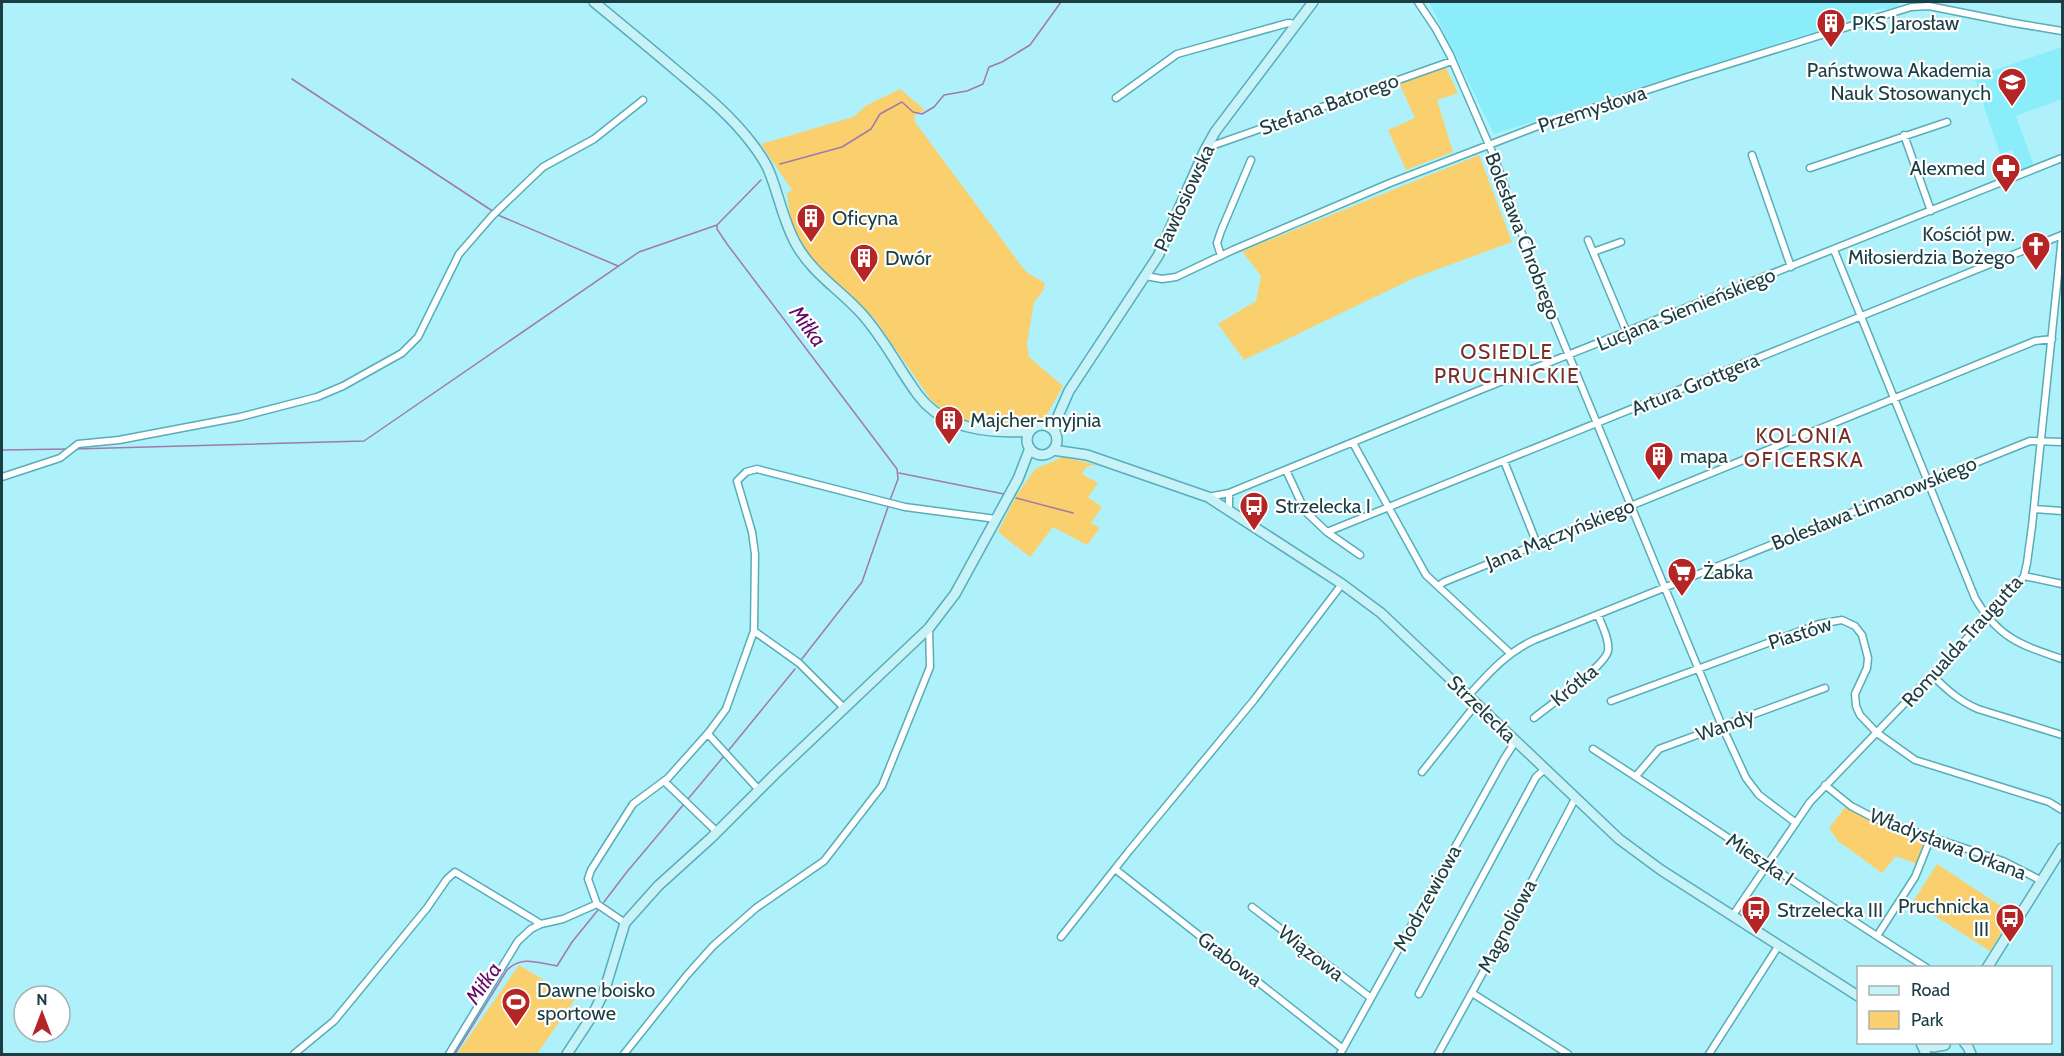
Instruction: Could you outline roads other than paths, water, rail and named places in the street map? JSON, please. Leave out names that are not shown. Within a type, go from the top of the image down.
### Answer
[{"type":"street","points":[[594,2],[729,115],[769,169],[789,231],[803,255],[812,267],[873,327],[919,397],[950,421],[1000,433],[1041,454]]},
{"type":"street","name":"Pawłosiowska","points":[[1044,425],[1064,401],[1146,276],[1171,229],[1206,148],[1230,111],[1313,2]]},
{"type":"street","name":"Bolesława Chrobrego","points":[[1418,2],[1436,29],[1452,61],[1488,144],[1545,296],[1722,726],[1746,778],[1759,795],[1796,823]]},
{"type":"street","name":"Przemysłowa","points":[[1146,276],[1162,279],[1176,277],[1390,183],[1488,144],[1673,81],[1911,7],[1929,6],[2062,32]]},
{"type":"street","points":[[1116,98],[1177,54],[1288,23],[1297,24]]},
{"type":"street","name":"Stefana Batorego","points":[[1206,148],[1452,61]]},
{"type":"street","points":[[2,477],[39,466],[67,453],[78,444],[131,438],[240,417],[317,397],[343,386],[402,353],[418,337],[459,254],[492,216],[543,167],[594,139],[643,100]]},
{"type":"street","points":[[1810,168],[1947,122]]},
{"type":"street","points":[[1904,135],[1931,211]]},
{"type":"street","points":[[1752,155],[1791,267]]},
{"type":"street","name":"Lucjana Siemieńskiego","points":[[1208,497],[1229,493],[1569,354],[1627,333],[2062,158]]},
{"type":"street","points":[[1221,256],[1217,243],[1251,160]]},
{"type":"street","name":"Artura Grottgera","points":[[1327,532],[2062,236]]},
{"type":"street","name":"Romualda Traugutta","points":[[1733,915],[1825,785],[1877,733],[2024,576],[2034,509],[2062,236]]},
{"type":"street","points":[[1588,240],[1627,333]]},
{"type":"street","points":[[1593,252],[1621,242]]},
{"type":"street","points":[[1834,250],[1975,598],[1986,618],[2014,640],[2062,659]]},
{"type":"street","name":"Jana Mączyńskiego","points":[[1438,586],[2035,341],[2052,339]]},
{"type":"street","name":"Pawłosiowska","points":[[1056,435],[1055,423],[1064,401]]},
{"type":"street","points":[[1000,433],[1030,431],[1036,426],[1044,425],[1056,435],[1053,450],[1041,454],[1018,479]]},
{"type":"street","points":[[567,1054],[592,1016],[604,992],[625,923],[658,886],[929,628],[955,594],[1018,479],[1030,447],[1028,440],[1030,431]]},
{"type":"street","name":"Strzelecka","points":[[1056,435],[1087,455]]},
{"type":"street","name":"Bolesława Limanowskiego","points":[[1469,695],[1510,653],[1534,640],[2030,441],[2041,439],[2062,442]]},
{"type":"street","points":[[1353,443],[1426,575],[1510,653]]},
{"type":"street","name":"Strzelecka","points":[[1053,450],[1087,455],[1208,497],[1342,584],[1381,613],[1619,839],[1661,870],[1857,995]]},
{"type":"street","points":[[1504,461],[1537,544]]},
{"type":"street","points":[[625,923],[597,904],[588,879],[591,870],[633,804],[664,781],[708,734],[726,709],[754,631],[755,554],[752,532],[737,481],[746,472],[757,469],[771,471],[905,507],[996,519]]},
{"type":"street","points":[[1286,470],[1301,505],[1327,532],[1360,555]]},
{"type":"street","points":[[1229,493],[1229,512]]},
{"type":"street","points":[[2034,509],[2062,511]]},
{"type":"street","points":[[2024,576],[2062,584]]},
{"type":"street","points":[[1061,937],[1254,700],[1342,584]]},
{"type":"street","name":"Krótka","points":[[1534,718],[1596,668],[1607,655],[1608,643],[1598,615]]},
{"type":"street","name":"Piastów","points":[[1611,701],[1819,624],[1842,620],[1855,626],[1866,646],[1867,668],[1855,694],[1856,706],[1860,715],[1877,733],[1915,760],[2049,802],[2062,810]]},
{"type":"street","points":[[624,1054],[713,946],[756,908],[824,861],[882,786],[930,667],[929,628]]},
{"type":"street","points":[[754,631],[799,663],[844,708]]},
{"type":"street","points":[[1932,675],[1966,704],[2062,735]]},
{"type":"street","name":"Wandy","points":[[1636,776],[1659,749],[1825,688]]},
{"type":"street","points":[[1422,772],[1477,703]]},
{"type":"street","points":[[708,734],[759,790]]},
{"type":"street","name":"Modrzewiowa","points":[[1342,1052],[1515,742]]},
{"type":"street","name":"Mieszka I","points":[[1593,749],[1924,966]]},
{"type":"street","points":[[1419,994],[1536,777],[1545,769]]},
{"type":"street","points":[[664,781],[717,832]]},
{"type":"street","name":"Władysława Orkana","points":[[1825,785],[1863,813],[2003,861],[2042,881]]},
{"type":"street","name":"Magnoliowa","points":[[1438,1054],[1576,797]]},
{"type":"street","points":[[1877,936],[1915,877],[1931,837]]},
{"type":"street","points":[[1988,966],[2062,848]]},
{"type":"street","name":"Grabowa","points":[[1116,870],[1342,1052]]},
{"type":"street","points":[[294,1054],[334,1021],[455,872],[541,924]]},
{"type":"street","points":[[449,1054],[518,941],[531,929],[541,924],[563,920],[597,904]]},
{"type":"street","name":"Wiązowa","points":[[1252,907],[1371,998]]},
{"type":"street","points":[[1709,1054],[1779,945]]},
{"type":"street","points":[[1472,993],[1568,1054]]},
{"type":"street","points":[[1922,1044],[1934,1054]]},
{"type":"street","points":[[1924,1044],[1945,1047]]},
{"type":"waterway","name":"Miłka","points":[[780,164],[842,147],[871,129],[880,114],[902,102],[913,112],[922,114],[934,107],[944,95],[967,91],[983,84],[989,67],[1030,45],[1061,2]]},
{"type":"waterway","points":[[292,79],[494,212]]},
{"type":"waterway","name":"Miłka","points":[[761,180],[717,225],[717,229],[897,469],[898,479],[890,500]]},
{"type":"waterway","points":[[498,215],[618,266]]},
{"type":"waterway","points":[[74,449],[364,441],[639,252],[717,225]]},
{"type":"waterway","points":[[2,450],[67,449]]},
{"type":"waterway","points":[[899,473],[1004,494]]},
{"type":"waterway","points":[[1016,498],[1073,513]]},
{"type":"waterway","name":"Miłka","points":[[801,660],[862,582],[888,507]]},
{"type":"waterway","name":"Miłka","points":[[728,751],[795,669]]},
{"type":"waterway","name":"Miłka","points":[[688,799],[724,756]]},
{"type":"waterway","name":"Miłka","points":[[604,902],[684,804]]},
{"type":"waterway","name":"Miłka","points":[[455,1054],[507,970],[524,961],[557,966],[572,942],[598,910]]},
{"type":"place","name":"PKS Jarosław","points":[[1831,48]]},
{"type":"place","name":"Państwowa Akademia Nauk Stosowanych","points":[[2012,108]]},
{"type":"place","name":"Alexmed","points":[[2006,194]]},
{"type":"place","name":"Oficyna","points":[[811,244]]},
{"type":"place","name":"Kościół pw. Miłosierdzia Bożego","points":[[2036,272]]},
{"type":"place","name":"Dwór","points":[[864,284]]},
{"type":"place","name":"Majcher-myjnia","points":[[949,446]]},
{"type":"place","name":"mapa","points":[[1659,482]]},
{"type":"place","name":"Strzelecka I","points":[[1254,532]]},
{"type":"place","name":"Żabka","points":[[1682,598]]},
{"type":"place","name":"Strzelecka III","points":[[1756,936]]},
{"type":"place","name":"Pruchnicka III","points":[[2010,944]]},
{"type":"place","name":"Dawne boisko sportowe","points":[[516,1028]]},
{"type":"district","name":"OSIEDLE PRUCHNICKIE","points":[[1507,363]]},
{"type":"district","name":"KOLONIA OFICERSKA","points":[[1804,447]]}]
